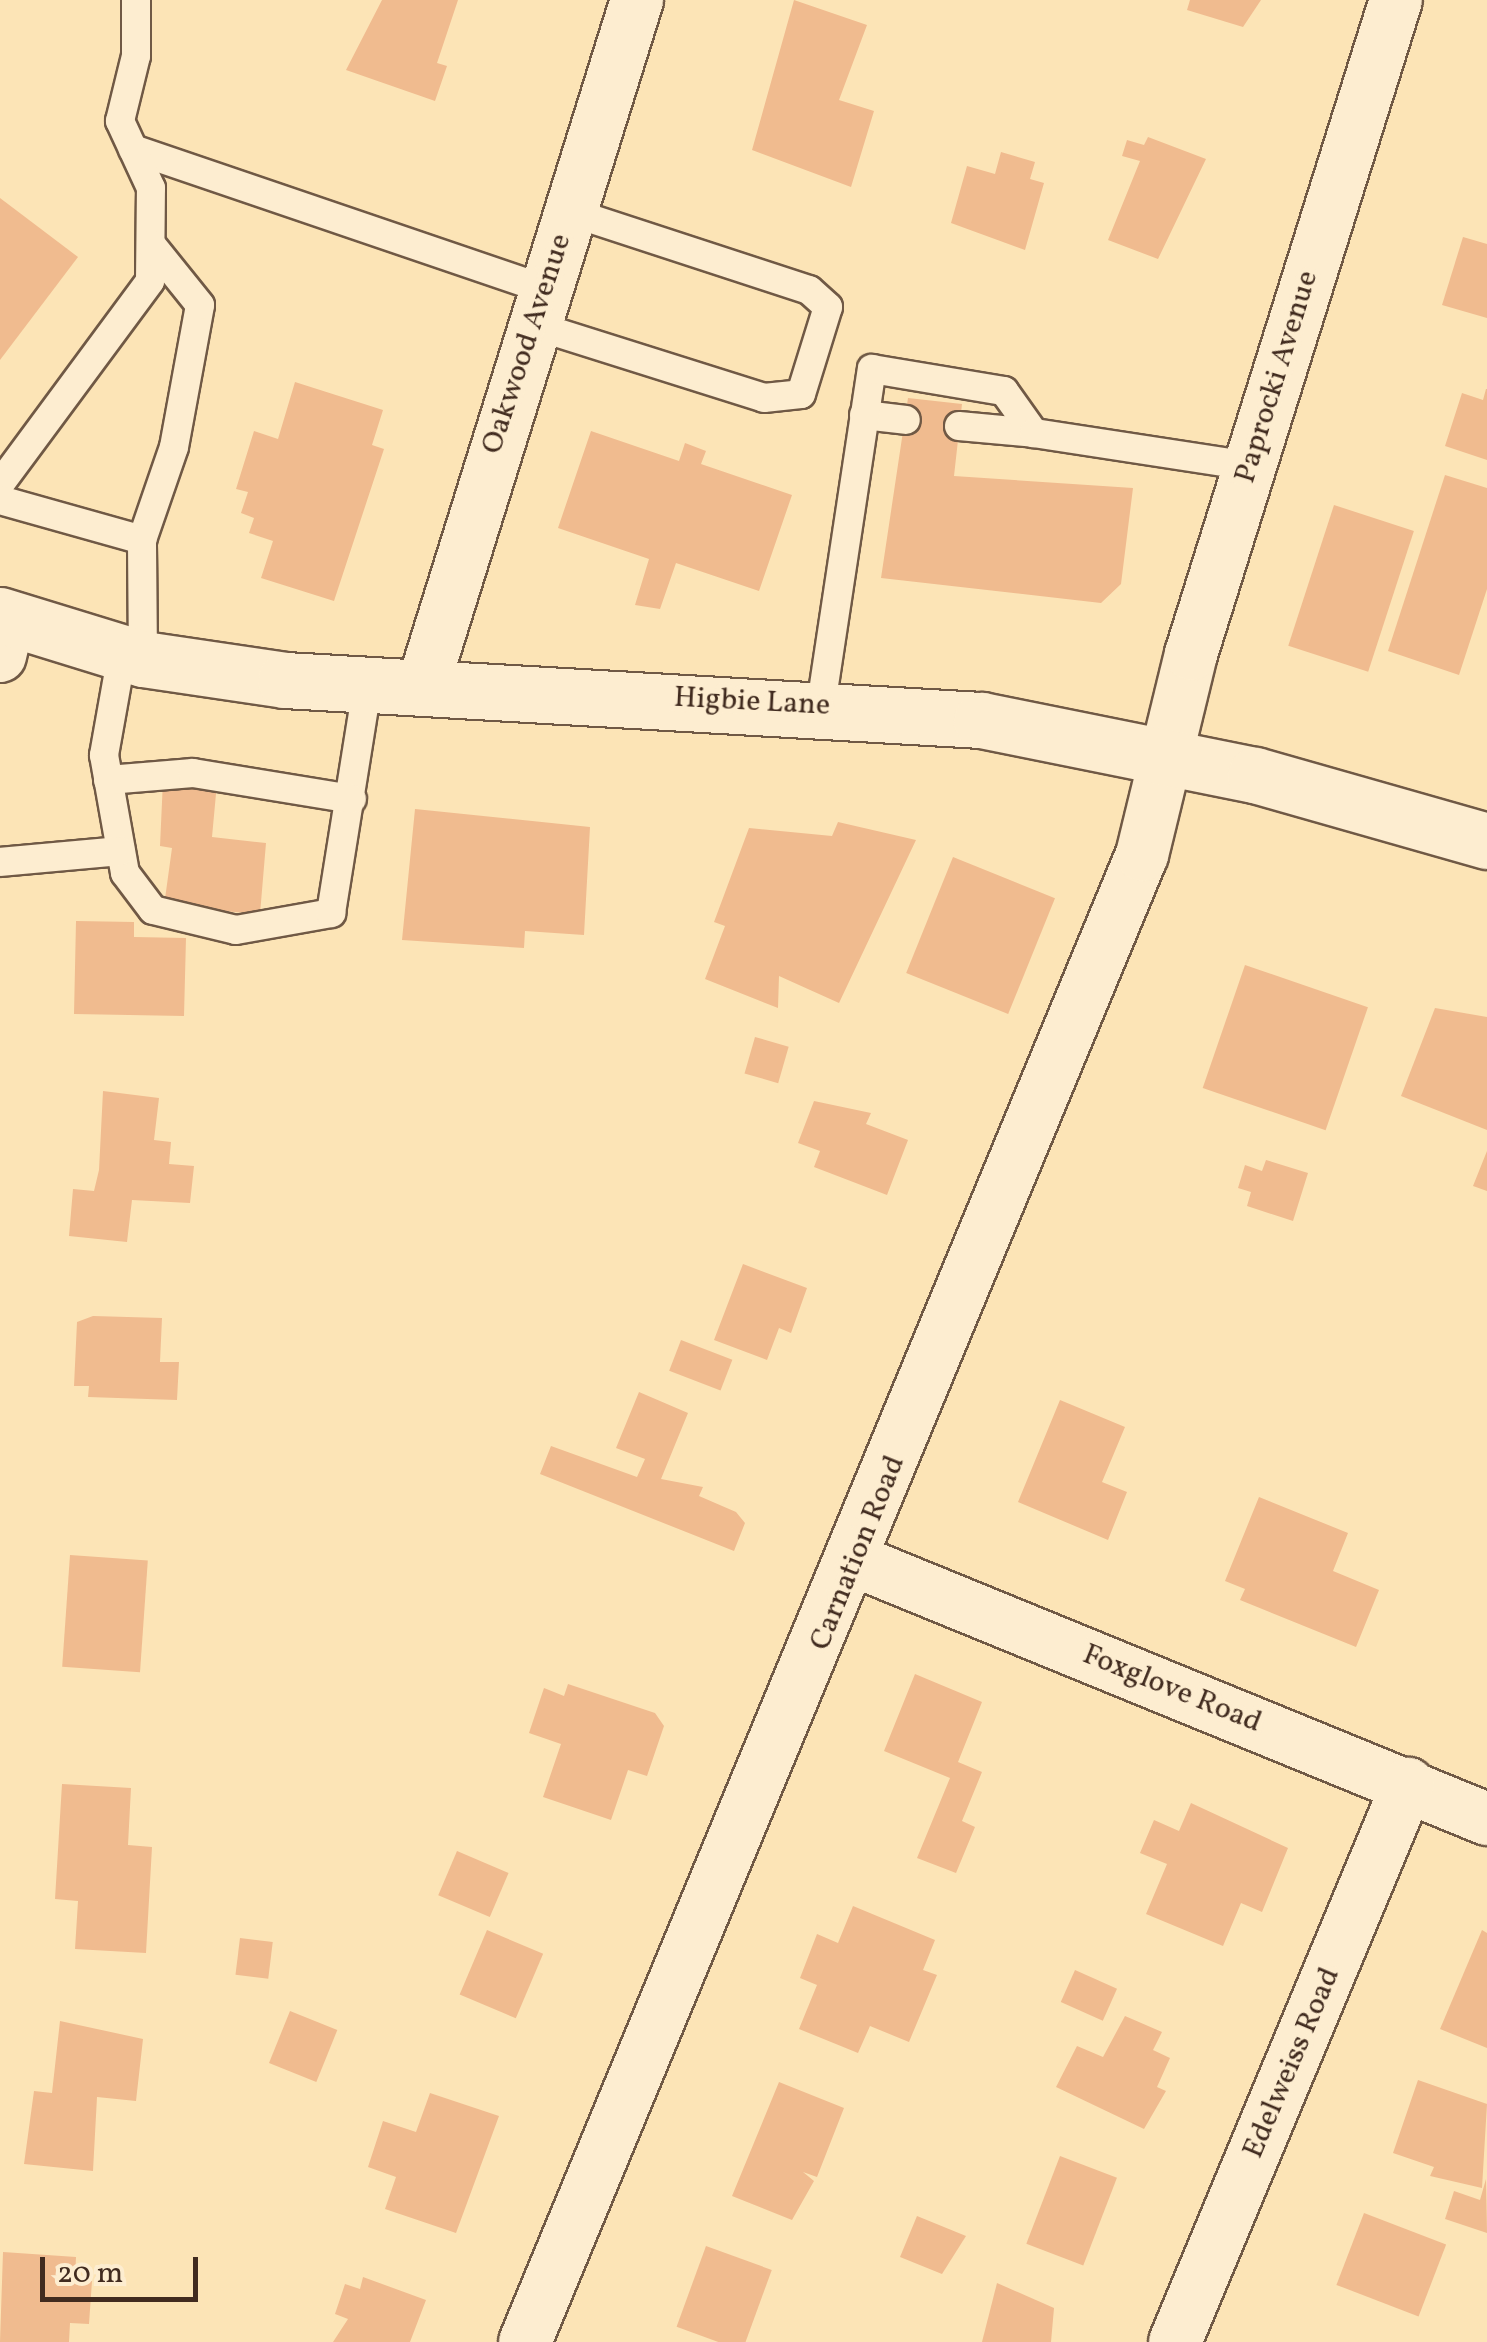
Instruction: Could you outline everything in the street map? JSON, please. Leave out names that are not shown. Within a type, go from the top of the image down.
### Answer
[{"type":"main road","name":"Higbie Lane","points":[[3,630],[133,656],[367,688],[820,705],[981,720],[1166,756],[1487,840]]},
{"type":"street","name":"Oakwood Avenue","points":[[422,689],[637,0]]},
{"type":"street","name":"Paprocki Avenue","points":[[1166,756],[1249,466],[1396,0]]},
{"type":"street","name":"Carnation Road","points":[[526,2342],[856,1561],[1142,856],[1166,756]]},
{"type":"street","name":"Foxglove Road","points":[[856,1561],[1487,1819]]},
{"type":"street","name":"Edelweiss Road","points":[[1175,2342],[1408,1784]]},
{"type":"lane","points":[[0,484],[150,281],[151,188],[120,121],[136,56],[136,0]]},
{"type":"lane","points":[[133,149],[764,398],[800,394],[828,307],[809,290],[570,212]]},
{"type":"lane","points":[[151,244],[200,305],[174,446],[142,540],[133,656],[108,780],[122,851],[153,910],[236,930],[331,913],[367,688]]},
{"type":"lane","points":[[820,705],[872,369],[1004,391],[1034,434]]},
{"type":"lane","points":[[864,415],[906,420]]},
{"type":"lane","points":[[960,426],[1249,466]]},
{"type":"lane","points":[[0,500],[142,540]]},
{"type":"lane","points":[[108,780],[193,773],[352,799]]},
{"type":"lane","points":[[0,862],[122,851]]},
{"type":"building","points":[[382,0],[458,0],[437,63],[447,66],[435,101],[346,70]]},
{"type":"building","points":[[794,0],[867,25],[839,100],[874,111],[851,187],[752,150]]},
{"type":"building","points":[[1190,0],[1261,0],[1243,27],[1187,10]]},
{"type":"building","points":[[1148,137],[1206,159],[1158,259],[1108,240],[1140,161],[1122,156],[1127,140],[1144,145]]},
{"type":"building","points":[[1001,152],[1035,162],[1030,179],[1044,183],[1025,250],[951,223],[967,166],[995,174]]},
{"type":"building","points":[[0,198],[78,257],[0,360]]},
{"type":"building","points":[[1463,237],[1487,244],[1487,318],[1442,305]]},
{"type":"building","points":[[295,382],[383,410],[372,445],[384,449],[334,601],[261,578],[273,541],[249,533],[254,518],[241,513],[248,492],[236,489],[254,431],[278,439]]},
{"type":"building","points":[[1486,389],[1487,460],[1445,446],[1462,393],[1483,400]]},
{"type":"building","points":[[908,398],[962,404],[954,476],[1133,488],[1121,584],[1101,603],[881,578]]},
{"type":"building","points":[[591,431],[679,461],[685,443],[706,451],[701,464],[792,495],[759,591],[676,563],[660,609],[635,605],[649,559],[558,528]]},
{"type":"building","points":[[1445,475],[1487,488],[1487,589],[1459,675],[1388,651]]},
{"type":"building","points":[[1334,505],[1414,531],[1368,672],[1288,646]]},
{"type":"building","points":[[163,780],[217,783],[212,837],[266,843],[260,914],[164,906],[172,848],[160,846]]},
{"type":"building","points":[[415,809],[590,827],[584,935],[525,931],[524,948],[402,940]]},
{"type":"building","points":[[838,822],[916,840],[839,1003],[779,976],[778,1008],[705,979],[725,926],[714,922],[749,828],[832,836]]},
{"type":"building","points":[[953,857],[1055,898],[1008,1014],[906,973]]},
{"type":"building","points":[[76,921],[134,922],[134,937],[186,938],[184,1016],[74,1014]]},
{"type":"building","points":[[1245,965],[1368,1007],[1326,1130],[1203,1088]]},
{"type":"building","points":[[1435,1008],[1487,1017],[1487,1130],[1401,1096]]},
{"type":"building","points":[[755,1037],[789,1047],[778,1083],[745,1074]]},
{"type":"building","points":[[103,1091],[159,1098],[154,1140],[171,1142],[169,1164],[194,1166],[190,1203],[132,1200],[127,1242],[69,1236],[73,1189],[94,1191],[99,1170]]},
{"type":"building","points":[[814,1101],[871,1113],[866,1124],[908,1140],[887,1195],[814,1167],[820,1151],[798,1143]]},
{"type":"building","points":[[1487,1151],[1487,1191],[1473,1186]]},
{"type":"building","points":[[1266,1160],[1308,1173],[1293,1221],[1247,1206],[1251,1192],[1238,1188],[1245,1165],[1262,1171]]},
{"type":"building","points":[[743,1264],[807,1288],[791,1333],[779,1328],[767,1360],[714,1340]]},
{"type":"building","points":[[93,1316],[162,1318],[160,1362],[179,1362],[177,1400],[88,1397],[89,1386],[74,1386],[77,1322]]},
{"type":"building","points":[[681,1340],[732,1360],[721,1391],[669,1371]]},
{"type":"building","points":[[639,1392],[688,1413],[661,1479],[703,1487],[699,1496],[736,1512],[745,1523],[734,1551],[540,1474],[551,1446],[637,1477],[645,1459],[616,1448]]},
{"type":"building","points":[[1060,1400],[1125,1427],[1102,1482],[1127,1492],[1108,1540],[1018,1502]]},
{"type":"building","points":[[1259,1497],[1348,1533],[1333,1571],[1379,1590],[1356,1647],[1240,1600],[1245,1589],[1225,1581]]},
{"type":"building","points":[[70,1555],[148,1560],[140,1672],[62,1667]]},
{"type":"building","points":[[915,1674],[982,1702],[958,1762],[982,1772],[962,1821],[975,1827],[956,1873],[917,1858],[950,1778],[884,1751]]},
{"type":"building","points":[[568,1684],[655,1713],[664,1726],[647,1776],[628,1770],[611,1820],[543,1797],[561,1744],[529,1733],[544,1688],[564,1696]]},
{"type":"building","points":[[62,1784],[131,1788],[128,1845],[152,1847],[146,1953],[75,1949],[78,1901],[55,1899]]},
{"type":"building","points":[[1191,1803],[1288,1848],[1262,1912],[1241,1903],[1223,1946],[1146,1914],[1167,1864],[1140,1853],[1154,1820],[1179,1831]]},
{"type":"building","points":[[457,1851],[509,1873],[490,1917],[438,1895]]},
{"type":"building","points":[[853,1906],[935,1940],[923,1970],[937,1975],[909,2042],[870,2026],[858,2053],[799,2029],[817,1985],[800,1978],[817,1934],[838,1943]]},
{"type":"building","points":[[487,1930],[543,1954],[516,2018],[460,1994]]},
{"type":"building","points":[[1482,1930],[1487,1933],[1487,2048],[1440,2029]]},
{"type":"building","points":[[240,1938],[273,1942],[268,1979],[235,1975]]},
{"type":"building","points":[[1075,1970],[1117,1989],[1103,2021],[1061,2002]]},
{"type":"building","points":[[290,2011],[337,2030],[316,2082],[269,2063]]},
{"type":"building","points":[[1125,2016],[1162,2032],[1153,2050],[1170,2058],[1157,2087],[1166,2091],[1144,2129],[1056,2087],[1077,2046],[1103,2057]]},
{"type":"building","points":[[60,2021],[143,2039],[136,2101],[97,2097],[93,2171],[24,2164],[34,2091],[52,2093]]},
{"type":"building","points":[[1418,2080],[1487,2104],[1482,2188],[1430,2176],[1434,2167],[1393,2153]]},
{"type":"building","points":[[779,2082],[844,2108],[817,2177],[803,2172],[814,2181],[792,2220],[732,2196]]},
{"type":"building","points":[[430,2093],[499,2116],[456,2233],[385,2209],[396,2177],[368,2167],[383,2121],[416,2132]]},
{"type":"building","points":[[1060,2156],[1117,2178],[1083,2266],[1026,2244]]},
{"type":"building","points":[[1486,2179],[1487,2233],[1445,2219],[1454,2191],[1480,2200]]},
{"type":"building","points":[[1364,2213],[1446,2245],[1419,2316],[1336,2285]]},
{"type":"building","points":[[917,2216],[966,2236],[942,2274],[900,2257]]},
{"type":"building","points":[[706,2246],[772,2270],[746,2342],[718,2342],[677,2327]]},
{"type":"building","points":[[3,2252],[76,2257],[75,2279],[92,2281],[89,2324],[70,2323],[69,2342],[0,2342]]},
{"type":"building","points":[[363,2277],[426,2300],[410,2342],[333,2342],[348,2319],[335,2314],[345,2284],[360,2289]]},
{"type":"building","points":[[997,2283],[1054,2308],[1051,2342],[982,2342]]}]
